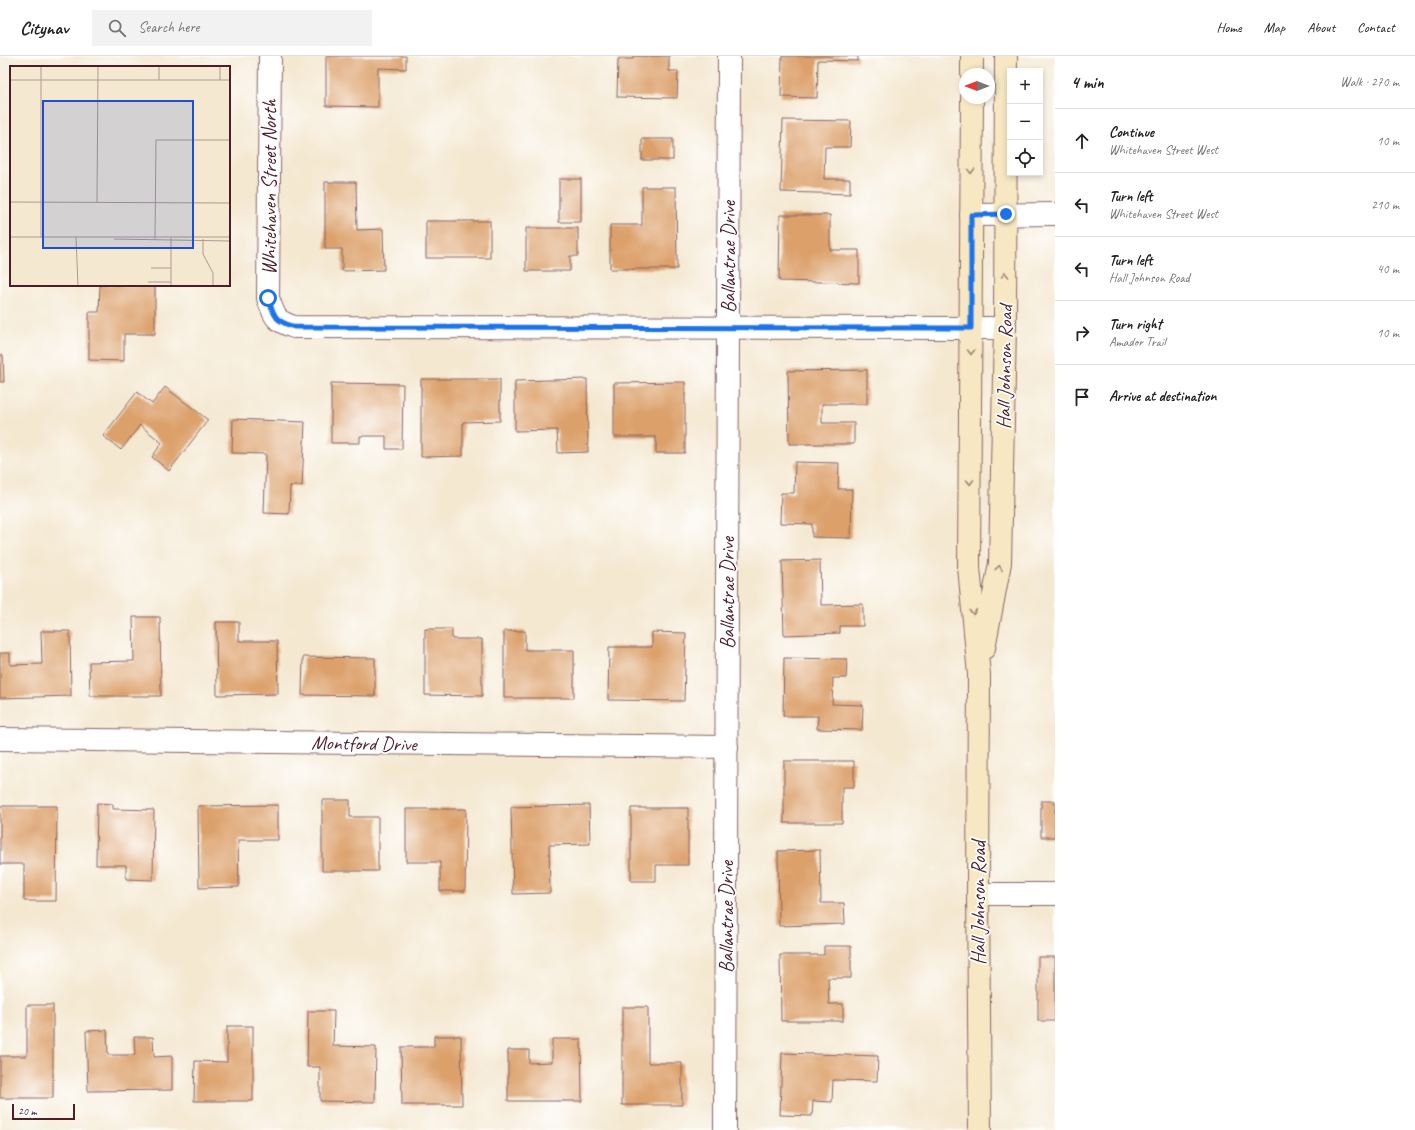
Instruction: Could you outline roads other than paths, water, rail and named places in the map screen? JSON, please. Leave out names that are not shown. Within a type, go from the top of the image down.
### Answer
[{"type":"main road","points":[[972,56],[972,68]]},
{"type":"main road","name":"Hall Johnson Road","points":[[979,675],[1000,563],[1005,328],[1006,56]]},
{"type":"main road","name":"Hall Johnson Road","points":[[972,104],[970,567],[979,675],[978,894],[980,1130]]},
{"type":"street","name":"Whitehaven Street North","points":[[270,56],[268,298],[275,316],[281,322],[294,327],[727,328]]},
{"type":"street","name":"Ballantrae Drive","points":[[725,1130],[729,56]]},
{"type":"street","points":[[971,215],[1055,214]]},
{"type":"street","points":[[727,328],[1005,328]]},
{"type":"street","name":"Montford Drive","points":[[0,739],[727,747]]},
{"type":"street","points":[[978,894],[1055,894]]}]
